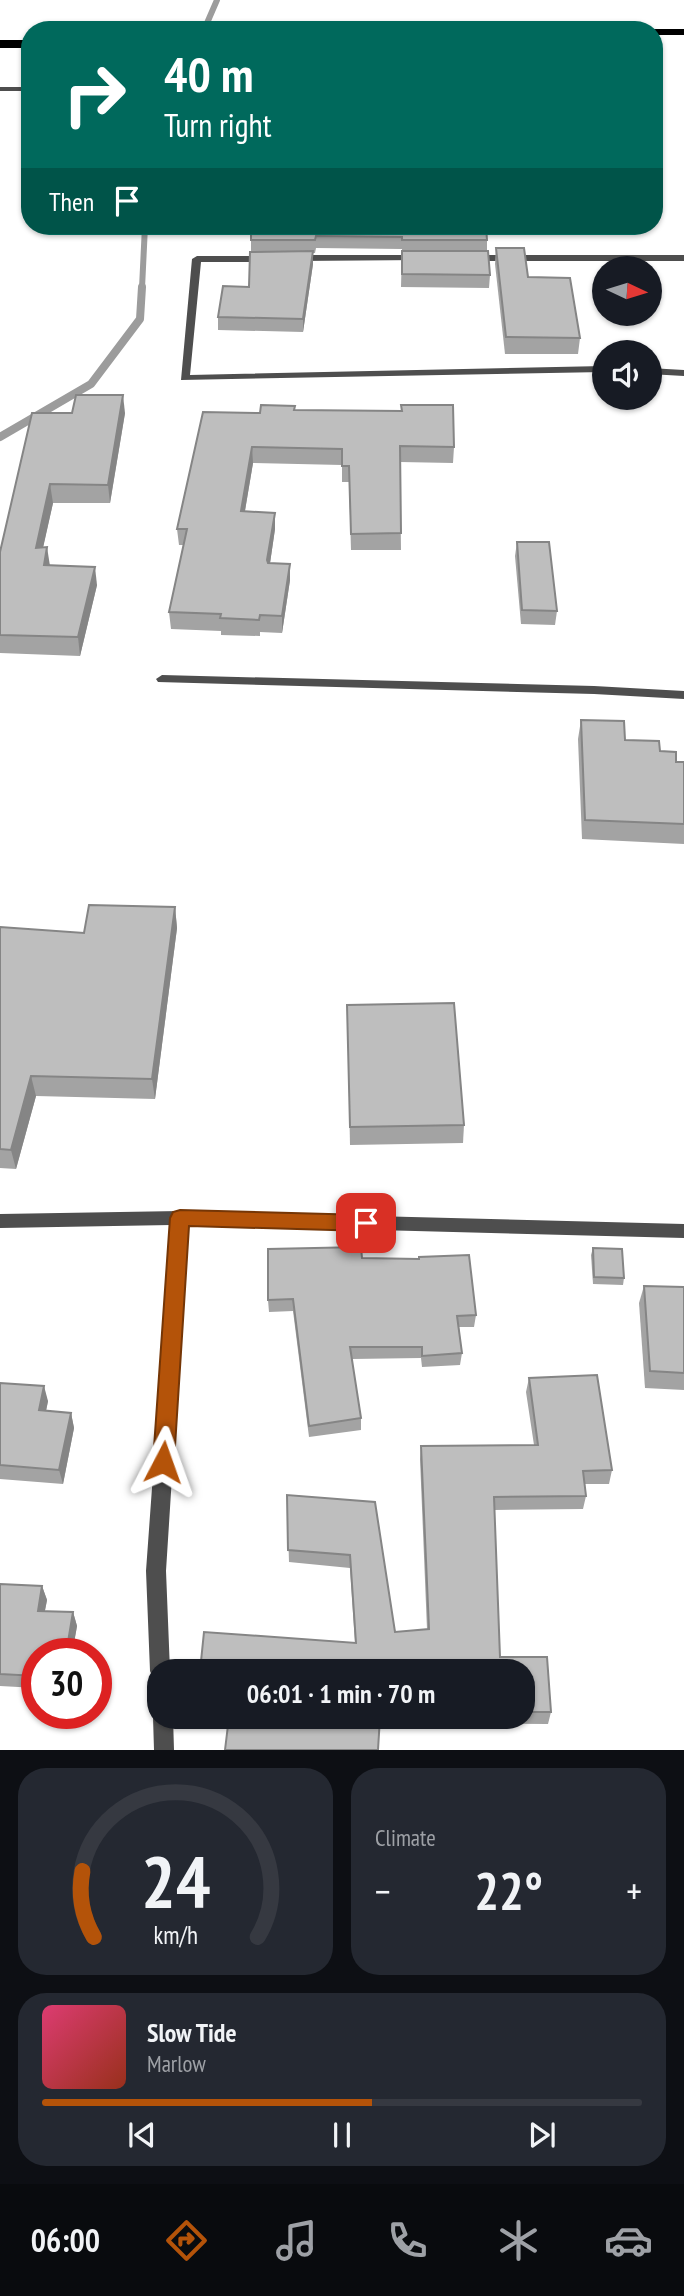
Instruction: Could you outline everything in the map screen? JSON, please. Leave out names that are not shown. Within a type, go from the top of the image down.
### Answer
[{"type":"highway","points":[[663,32],[684,32]]},
{"type":"highway","points":[[0,44],[21,44]]},
{"type":"street","points":[[0,89],[21,89]]},
{"type":"street","points":[[278,258],[197,259],[185,378],[592,369]]},
{"type":"street","points":[[292,258],[428,258]]},
{"type":"street","points":[[455,258],[684,258]]},
{"type":"street","points":[[662,372],[684,373]]},
{"type":"street","points":[[162,679],[594,690],[684,695]]},
{"type":"street","points":[[0,1221],[180,1218],[684,1231]]},
{"type":"street","points":[[160,1659],[156,1571],[180,1218]]},
{"type":"street","points":[[163,1729],[164,1750]]},
{"type":"building","points":[[251,235],[487,235],[487,240],[316,236],[315,240],[251,240]]},
{"type":"building","points":[[496,248],[524,248],[528,277],[570,278],[580,338],[506,337]]},
{"type":"building","points":[[313,251],[303,319],[218,317],[223,286],[249,287],[250,252]]},
{"type":"building","points":[[402,251],[488,251],[490,275],[402,274]]},
{"type":"building","points":[[76,395],[123,395],[108,485],[50,484],[36,548],[47,547],[44,565],[95,567],[78,637],[0,635],[0,552],[32,413],[72,413]]},
{"type":"building","points":[[261,405],[295,406],[294,410],[402,411],[401,405],[453,405],[454,447],[400,446],[401,533],[351,534],[349,466],[342,466],[342,449],[252,447],[241,511],[275,513],[267,560],[268,563],[290,564],[282,616],[260,615],[259,620],[220,618],[221,614],[169,612],[187,529],[177,529],[203,412],[260,413]]},
{"type":"building","points":[[517,542],[549,542],[557,611],[522,610]]},
{"type":"building","points":[[581,720],[624,721],[625,740],[659,741],[660,751],[676,752],[676,762],[684,762],[684,824],[585,820]]},
{"type":"building","points":[[89,905],[175,907],[152,1079],[31,1076],[11,1150],[0,1149],[0,927],[84,933]]},
{"type":"building","points":[[454,1003],[464,1125],[350,1127],[347,1005]]},
{"type":"building","points":[[361,1247],[362,1258],[419,1259],[469,1255],[476,1315],[457,1316],[462,1353],[422,1356],[422,1347],[350,1347],[361,1418],[309,1426],[293,1299],[268,1300],[268,1249]]},
{"type":"building","points":[[593,1248],[622,1249],[624,1278],[594,1277]]},
{"type":"building","points":[[644,1286],[684,1287],[684,1373],[650,1371]]},
{"type":"building","points":[[597,1375],[612,1470],[583,1471],[586,1496],[494,1497],[500,1657],[547,1657],[551,1712],[535,1712],[535,1659],[201,1659],[204,1632],[356,1643],[350,1555],[288,1550],[287,1495],[375,1502],[395,1632],[429,1629],[421,1446],[538,1445],[529,1378]]},
{"type":"building","points":[[0,1383],[44,1386],[39,1410],[71,1413],[59,1470],[0,1465]]},
{"type":"building","points":[[0,1584],[42,1586],[38,1611],[73,1612],[69,1638],[21,1638],[21,1675],[0,1674]]},
{"type":"building","points":[[228,1729],[379,1729],[378,1750],[225,1750]]},
{"type":"waterway","points":[[208,21],[217,0]]},
{"type":"waterway","points":[[142,288],[145,235]]},
{"type":"waterway","points":[[0,437],[91,384],[140,319],[142,287]]},
{"type":"route","points":[[163,1462],[180,1218],[366,1223]]}]
